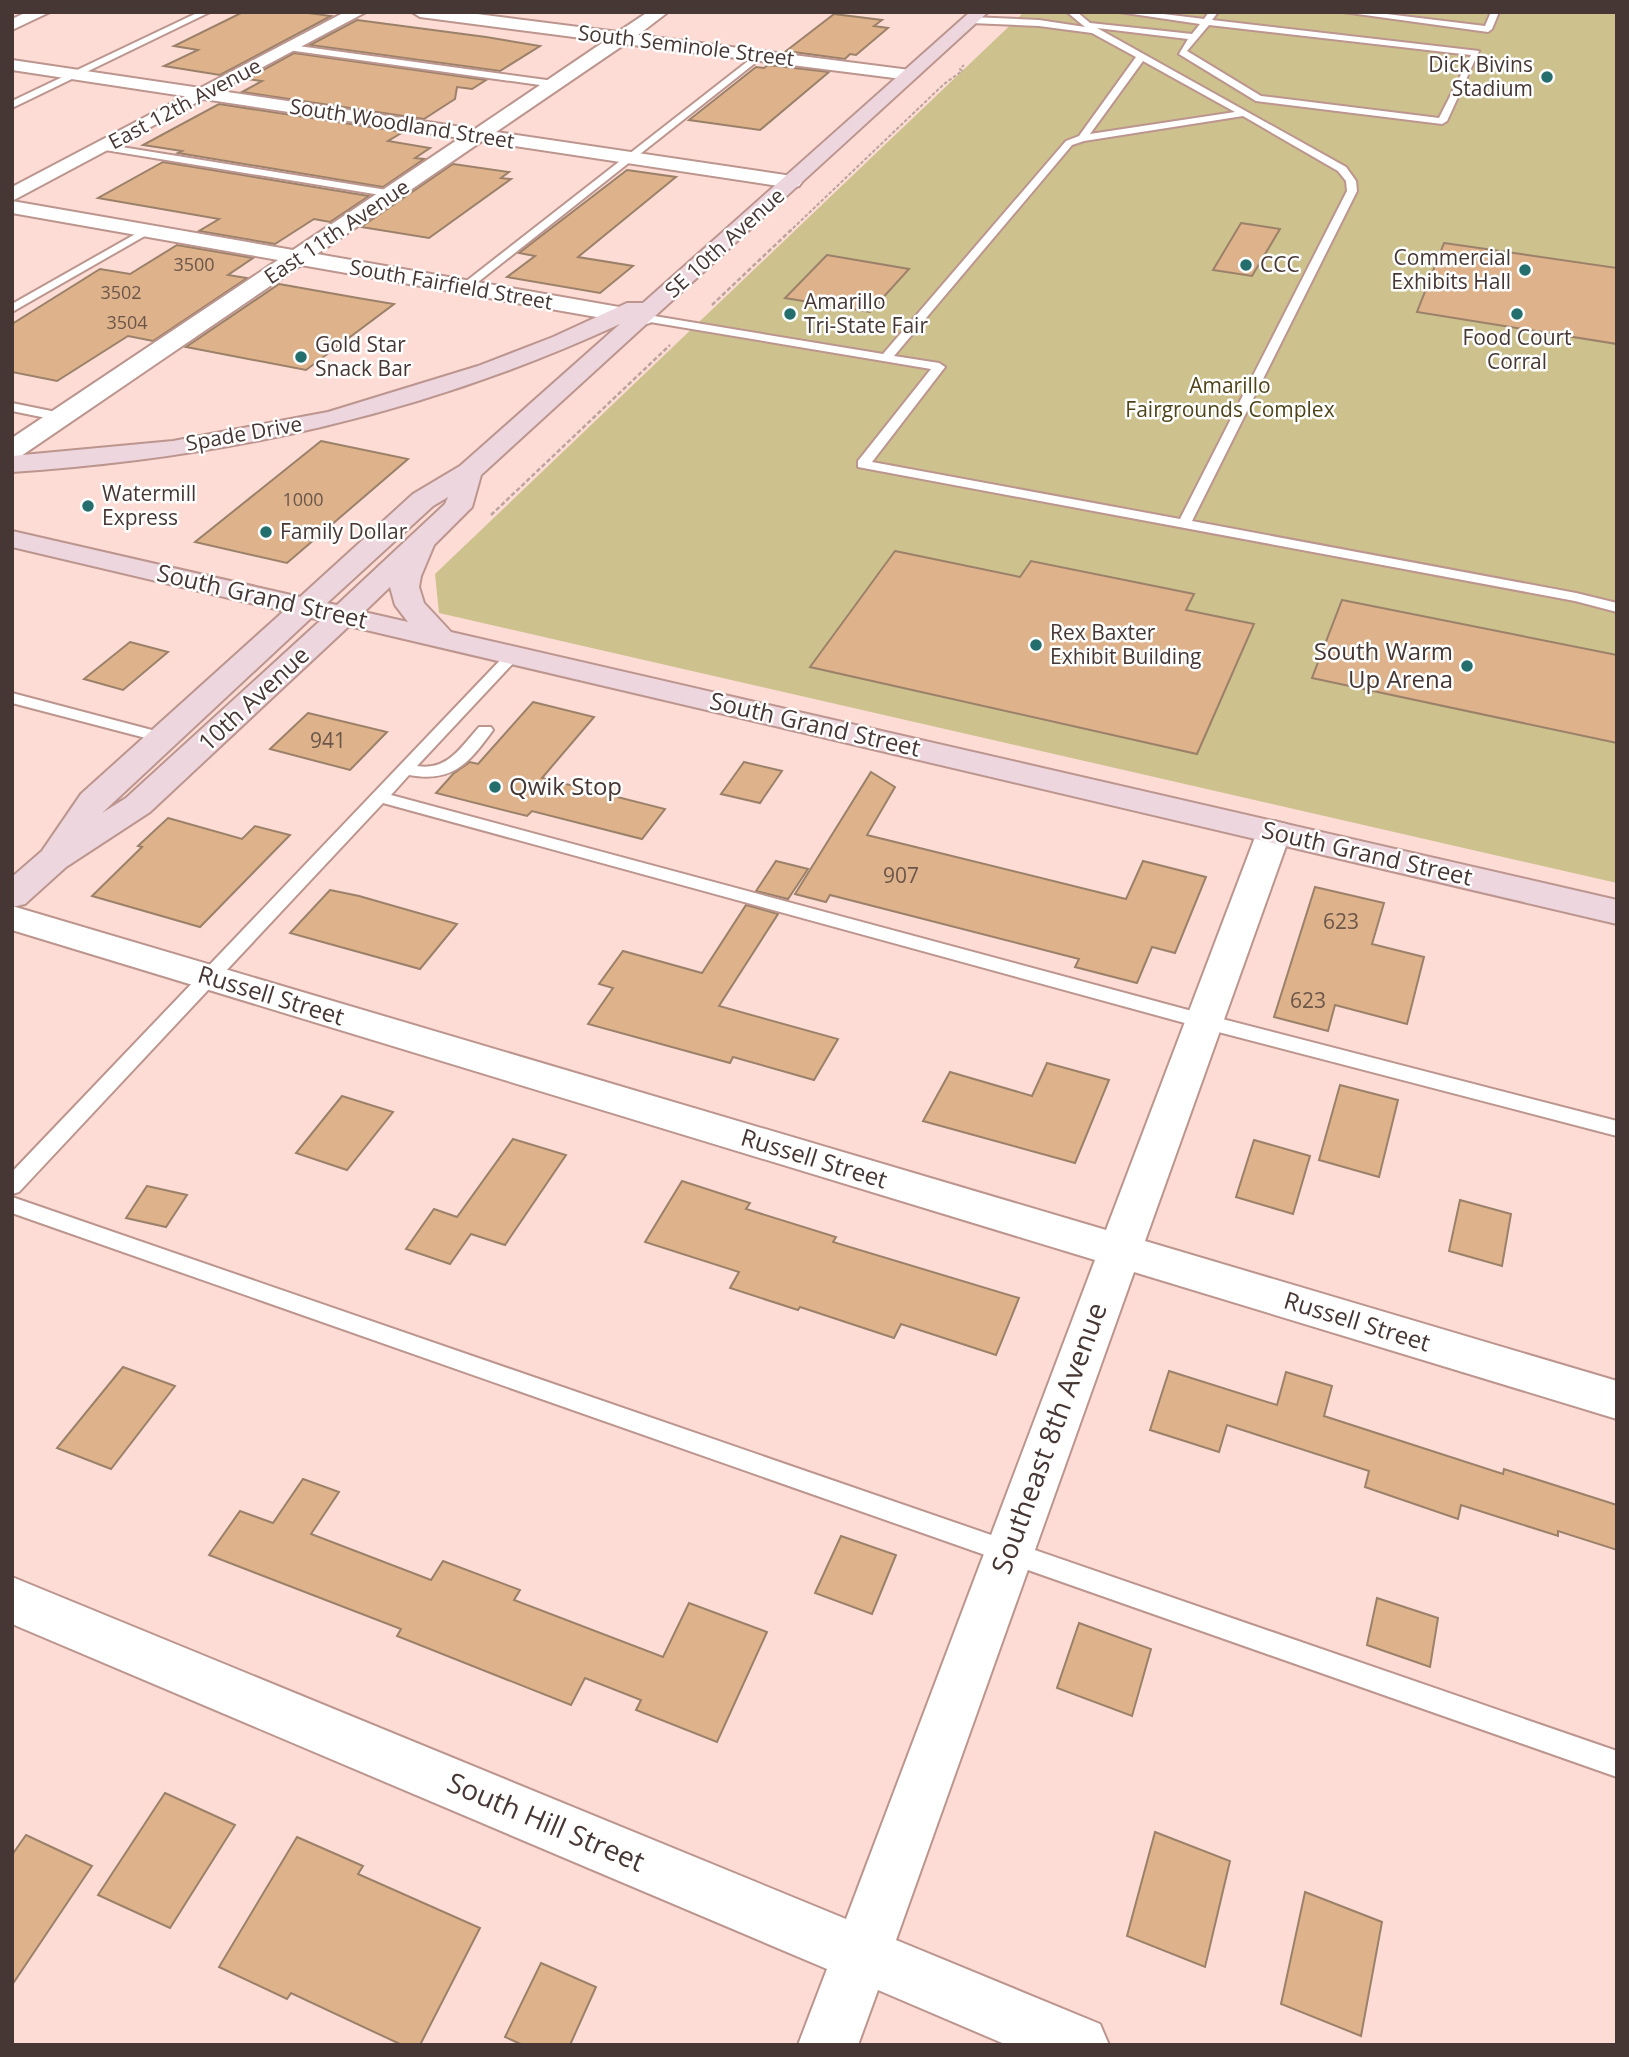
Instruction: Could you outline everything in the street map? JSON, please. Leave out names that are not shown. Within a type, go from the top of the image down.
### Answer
[{"type":"main road","name":"SE 10th Avenue","points":[[675,288],[975,16]]},
{"type":"main road","name":"Spade Drive","points":[[12,464],[133,453],[281,429],[372,408],[471,378],[632,316],[675,288]]},
{"type":"main road","name":"SE 10th Avenue","points":[[469,472],[574,378],[632,316]]},
{"type":"main road","name":"Spade Drive","points":[[471,378],[522,370],[574,378]]},
{"type":"main road","name":"10th Avenue","points":[[12,896],[54,859],[138,806],[344,615],[458,507],[469,472]]},
{"type":"main road","name":"10th Avenue","points":[[54,859],[93,801],[161,737],[423,500],[469,472]]},
{"type":"main road","name":"South Grand Street","points":[[12,539],[1617,912]]},
{"type":"main road","points":[[422,541],[408,570],[404,586],[405,596],[410,606],[440,638]]},
{"type":"street","points":[[12,25],[42,12]]},
{"type":"street","name":"East 12th Avenue","points":[[12,195],[358,12]]},
{"type":"street","name":"South Seminole Street","points":[[420,12],[910,75]]},
{"type":"street","name":"East 11th Avenue","points":[[12,450],[660,12]]},
{"type":"street","name":"South Woodland Street","points":[[12,65],[792,182]]},
{"type":"street","name":"South Fairfield Street","points":[[12,207],[632,316]]},
{"type":"street","name":"Southeast 8th Avenue","points":[[828,2045],[1274,832]]},
{"type":"street","name":"Russell Street","points":[[12,918],[1617,1400]]},
{"type":"street","name":"South Hill Street","points":[[12,1600],[1079,2045]]},
{"type":"lane","points":[[12,105],[206,12]]},
{"type":"lane","points":[[1041,12],[1096,32],[1245,113],[1342,169],[1351,181],[1352,191],[1184,524]]},
{"type":"lane","points":[[1071,12],[1096,32]]},
{"type":"lane","points":[[1123,12],[1476,54]]},
{"type":"lane","points":[[1214,12],[1182,52],[1259,99],[1436,122],[1442,121],[1495,12]]},
{"type":"lane","points":[[1348,12],[1488,29]]},
{"type":"lane","points":[[975,16],[1096,32]]},
{"type":"lane","points":[[1087,24],[1194,37]]},
{"type":"lane","points":[[291,48],[554,84]]},
{"type":"lane","points":[[464,288],[760,56]]},
{"type":"lane","points":[[1082,138],[1141,57]]},
{"type":"lane","points":[[886,358],[1069,143],[1082,138],[1245,113]]},
{"type":"lane","points":[[103,147],[393,194]]},
{"type":"lane","points":[[12,309],[146,231]]},
{"type":"lane","points":[[632,316],[939,367],[863,464],[1576,597],[1617,608]]},
{"type":"lane","points":[[12,407],[61,417]]},
{"type":"lane","points":[[12,1186],[513,655]]},
{"type":"lane","points":[[12,698],[161,737]]},
{"type":"lane","points":[[406,769],[438,775],[448,770],[485,730]]},
{"type":"lane","points":[[380,797],[1203,1021],[1617,1129]]},
{"type":"lane","points":[[12,1205],[1617,1764]]},
{"type":"path","points":[[939,89],[962,71],[960,69],[966,64]]},
{"type":"green space","name":"Amarillo Fairgrounds Complex","points":[[1024,12],[1617,12],[1617,883],[439,613],[435,574]]},
{"type":"building","points":[[243,12],[301,12],[331,16],[220,75],[164,66],[198,50],[174,46]]},
{"type":"building","points":[[834,14],[882,20],[874,26],[888,28],[856,55],[850,54],[845,59],[786,51]]},
{"type":"building","points":[[357,20],[540,46],[500,71],[310,45]]},
{"type":"building","points":[[294,53],[486,80],[472,89],[457,87],[455,99],[424,119],[242,92],[262,81],[247,79]]},
{"type":"building","points":[[768,65],[829,72],[760,130],[689,120],[756,67],[764,68]]},
{"type":"building","points":[[219,104],[403,132],[388,141],[430,148],[415,158],[424,159],[383,187],[143,145]]},
{"type":"building","points":[[163,162],[369,196],[330,222],[314,219],[275,244],[199,231],[219,219],[98,198]]},
{"type":"building","points":[[453,164],[509,172],[501,178],[511,179],[429,238],[361,227]]},
{"type":"building","points":[[627,170],[676,177],[578,257],[633,266],[600,293],[507,277],[535,256],[519,253]]},
{"type":"building","points":[[1241,223],[1280,229],[1252,276],[1213,270]]},
{"type":"building","points":[[1444,243],[1617,268],[1617,344],[1417,312]]},
{"type":"building","points":[[177,245],[253,258],[228,275],[247,278],[153,341],[128,336],[57,381],[12,372],[12,324],[100,269],[130,274]]},
{"type":"building","points":[[827,255],[909,269],[870,312],[785,298]]},
{"type":"building","points":[[279,284],[394,304],[306,370],[186,347]]},
{"type":"building","points":[[321,441],[408,459],[287,563],[195,542]]},
{"type":"building","name":"Rex Baxter Exhibit Building","points":[[895,551],[1020,577],[1031,561],[1194,594],[1186,610],[1254,624],[1197,754],[810,667]]},
{"type":"building","name":"South Warm Up Arena","points":[[1342,600],[1617,655],[1617,743],[1312,678]]},
{"type":"building","points":[[130,642],[168,652],[123,690],[84,679]]},
{"type":"building","points":[[533,702],[594,717],[542,778],[665,809],[642,839],[532,811],[527,816],[436,793],[453,774],[470,762],[478,764]]},
{"type":"building","points":[[308,713],[387,732],[350,770],[270,749]]},
{"type":"building","points":[[744,762],[782,771],[760,803],[721,794]]},
{"type":"building","points":[[871,772],[895,787],[867,835],[1126,899],[1143,861],[1206,877],[1175,953],[1152,947],[1137,983],[1075,967],[1079,959],[830,895],[826,902],[795,894]]},
{"type":"building","points":[[168,818],[242,839],[255,826],[290,835],[200,927],[92,896]]},
{"type":"building","points":[[776,861],[808,869],[788,899],[756,891]]},
{"type":"building","points":[[1315,887],[1384,903],[1372,944],[1424,957],[1407,1024],[1335,1005],[1328,1031],[1274,1017]]},
{"type":"building","points":[[330,890],[457,924],[420,969],[290,933]]},
{"type":"building","points":[[746,905],[778,914],[719,1006],[838,1039],[814,1080],[733,1057],[730,1063],[588,1024],[613,988],[599,984],[623,951],[702,973]]},
{"type":"building","points":[[1047,1063],[1109,1080],[1075,1163],[923,1121],[950,1072],[1032,1096]]},
{"type":"building","points":[[1340,1085],[1398,1100],[1379,1177],[1319,1160]]},
{"type":"building","points":[[342,1096],[393,1112],[347,1170],[296,1153]]},
{"type":"building","points":[[513,1139],[566,1155],[505,1245],[471,1234],[450,1264],[406,1249],[434,1209],[457,1217]]},
{"type":"building","points":[[1254,1140],[1310,1156],[1293,1214],[1236,1197]]},
{"type":"building","points":[[682,1181],[750,1203],[746,1209],[836,1237],[833,1242],[1019,1298],[996,1355],[901,1324],[894,1338],[800,1307],[798,1310],[730,1288],[739,1272],[645,1242]]},
{"type":"building","points":[[147,1186],[187,1195],[166,1227],[126,1218]]},
{"type":"building","points":[[1460,1200],[1511,1214],[1502,1266],[1449,1251]]},
{"type":"building","points":[[123,1367],[175,1386],[111,1469],[57,1448]]},
{"type":"building","points":[[1169,1371],[1277,1405],[1286,1372],[1332,1386],[1324,1416],[1503,1474],[1504,1469],[1617,1505],[1617,1550],[1558,1531],[1558,1536],[1461,1505],[1458,1519],[1365,1487],[1369,1471],[1227,1425],[1219,1452],[1150,1430]]},
{"type":"building","points":[[303,1479],[339,1492],[311,1534],[431,1580],[443,1561],[520,1590],[514,1600],[663,1657],[689,1603],[767,1632],[717,1742],[636,1710],[641,1700],[585,1678],[571,1705],[397,1636],[401,1629],[209,1555],[240,1511],[273,1523]]},
{"type":"building","points":[[841,1536],[896,1555],[872,1614],[815,1593]]},
{"type":"building","points":[[1377,1598],[1438,1618],[1430,1667],[1367,1645]]},
{"type":"building","points":[[1079,1623],[1151,1649],[1132,1716],[1057,1688]]},
{"type":"building","points":[[165,1793],[235,1825],[170,1928],[98,1895]]},
{"type":"building","points":[[1155,1832],[1230,1861],[1205,1967],[1127,1936]]},
{"type":"building","points":[[26,1835],[92,1866],[12,1985],[12,1855]]},
{"type":"building","points":[[297,1837],[363,1866],[358,1874],[480,1928],[420,2045],[402,2045],[291,1993],[287,1999],[219,1967]]},
{"type":"building","points":[[1305,1892],[1382,1922],[1361,2036],[1281,2004]]},
{"type":"building","points":[[541,1963],[596,1987],[570,2045],[523,2045],[505,2037]]},
{"type":"place","name":"Dick Bivins Stadium","points":[[1547,77]]},
{"type":"place","name":"CCC","points":[[1246,265]]},
{"type":"place","name":"Commercial Exhibits Hall","points":[[1525,270]]},
{"type":"place","name":"Amarillo Tri-State Fair","points":[[790,314]]},
{"type":"place","name":"Food Court Corral","points":[[1517,314]]},
{"type":"place","name":"Gold Star Snack Bar","points":[[301,357]]},
{"type":"place","name":"Watermill Express","points":[[88,506]]},
{"type":"place","name":"Family Dollar","points":[[266,532]]},
{"type":"place","name":"Rex Baxter Exhibit Building","points":[[1036,645]]},
{"type":"place","name":"South Warm Up Arena","points":[[1467,666]]},
{"type":"place","name":"Qwik Stop","points":[[495,787]]}]
